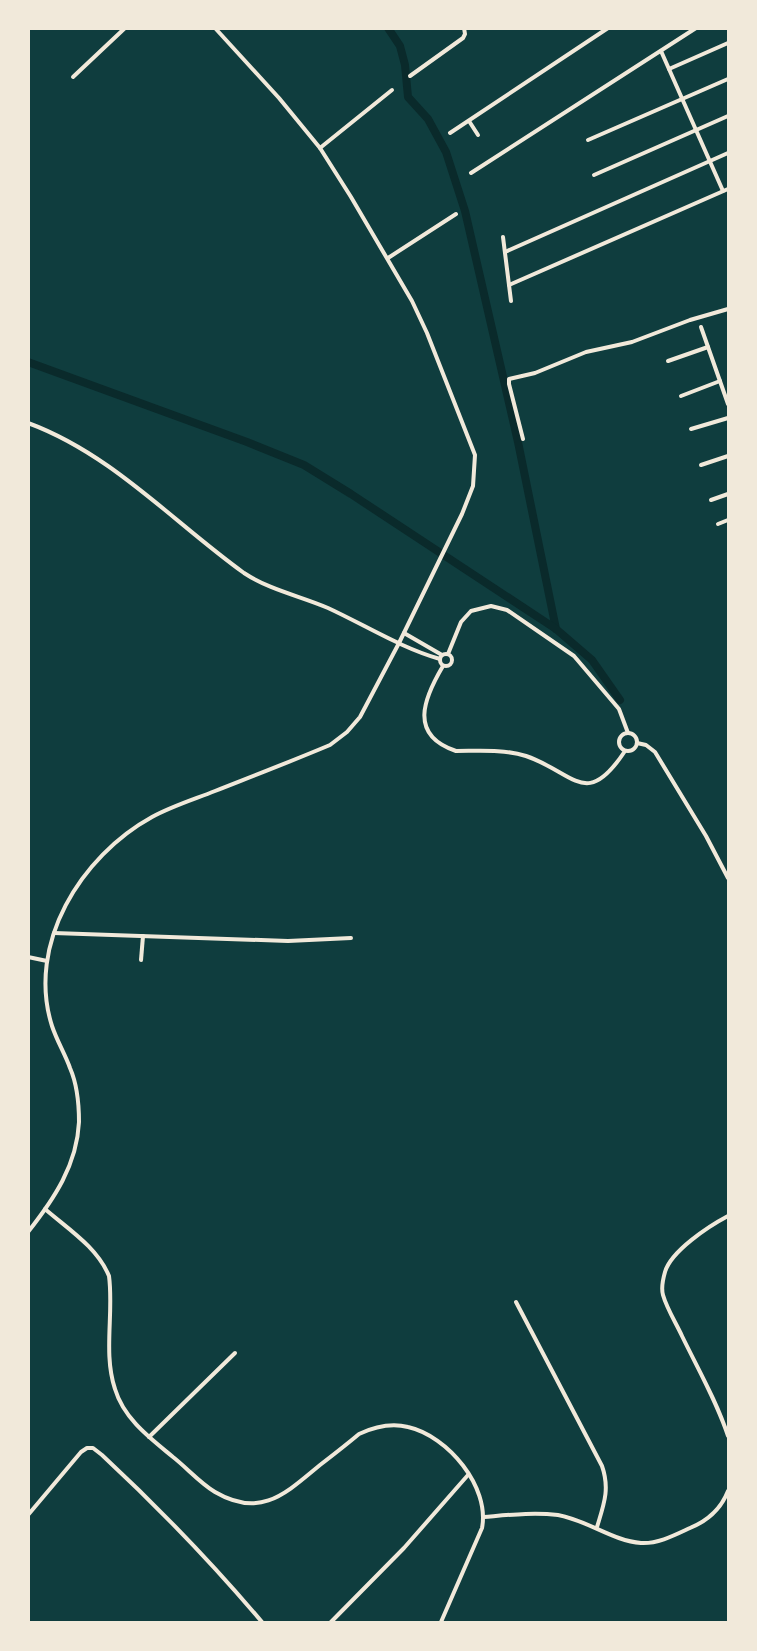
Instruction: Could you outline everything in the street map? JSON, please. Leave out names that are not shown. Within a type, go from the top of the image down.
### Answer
[{"type":"street","points":[[73,77],[125,28]]},
{"type":"street","points":[[28,1232],[59,1189],[70,1167],[79,1122],[71,1070],[53,1027],[46,987],[47,961],[54,933],[66,903],[80,881],[123,836],[153,816],[330,746],[347,732],[360,717],[399,643],[473,486],[475,455],[428,333],[388,258],[320,148],[279,98],[214,28]]},
{"type":"street","points":[[410,76],[463,38],[464,28]]},
{"type":"street","points":[[450,133],[608,28]]},
{"type":"street","points":[[471,173],[696,28]]},
{"type":"street","points":[[669,69],[729,43]]},
{"type":"street","points":[[661,51],[723,191]]},
{"type":"street","points":[[588,140],[729,79]]},
{"type":"street","points":[[320,148],[392,90]]},
{"type":"street","points":[[594,175],[729,116]]},
{"type":"street","points":[[469,121],[478,135]]},
{"type":"street","points":[[505,252],[729,153]]},
{"type":"street","points":[[508,285],[729,189]]},
{"type":"street","points":[[388,258],[456,214]]},
{"type":"street","points":[[503,237],[511,301]]},
{"type":"street","points":[[523,439],[509,379],[551,367],[586,352],[632,342],[690,320],[729,309]]},
{"type":"street","points":[[701,327],[729,404]]},
{"type":"street","points":[[668,361],[708,347]]},
{"type":"street","points":[[681,396],[721,383],[729,383]]},
{"type":"street","points":[[691,429],[729,418]]},
{"type":"street","points":[[28,423],[70,442],[124,477],[258,581],[325,607],[421,652],[441,657],[448,654],[461,622],[471,611],[491,606],[507,610],[574,656],[619,709],[628,733]]},
{"type":"street","points":[[702,465],[729,456]]},
{"type":"street","points":[[711,500],[729,494]]},
{"type":"street","points":[[718,524],[729,520]]},
{"type":"street","points":[[404,633],[441,657],[443,666],[428,692],[424,718],[434,737],[450,749],[508,752],[524,756],[544,763],[581,784],[588,784],[605,777],[625,751],[634,749],[637,743],[634,735],[628,733],[622,735],[621,747],[625,751]]},
{"type":"street","points":[[421,652],[425,645]]},
{"type":"street","points":[[443,666],[448,667],[452,663],[452,658],[448,654]]},
{"type":"street","points":[[637,743],[655,752],[729,878]]},
{"type":"street","points":[[54,933],[288,941],[351,938]]},
{"type":"street","points":[[141,960],[143,936]]},
{"type":"street","points":[[28,957],[47,961]]},
{"type":"street","points":[[45,1209],[104,1263],[111,1286],[110,1371],[115,1390],[130,1418],[149,1437],[216,1492],[246,1503],[256,1503],[282,1496],[359,1434],[371,1428],[384,1426],[407,1427],[433,1437],[460,1463],[478,1494],[484,1517],[482,1528],[441,1623]]},
{"type":"street","points":[[729,1216],[713,1224],[674,1254],[665,1272],[663,1293],[729,1436]]},
{"type":"street","points":[[516,1302],[607,1479],[607,1490],[597,1527]]},
{"type":"street","points":[[149,1437],[235,1353]]},
{"type":"street","points":[[28,1515],[81,1452],[87,1448],[93,1448],[160,1509],[217,1569],[262,1623]]},
{"type":"street","points":[[331,1623],[404,1548],[468,1475]]},
{"type":"street","points":[[484,1517],[540,1513],[560,1516],[597,1527],[624,1539],[642,1543],[668,1538],[701,1524],[719,1506],[729,1491]]},
{"type":"waterway","points":[[388,28],[400,46],[405,65],[408,97],[428,119],[446,152],[465,211],[518,442],[556,629]]},
{"type":"waterway","points":[[28,362],[304,465],[556,629],[592,660],[620,700]]}]
